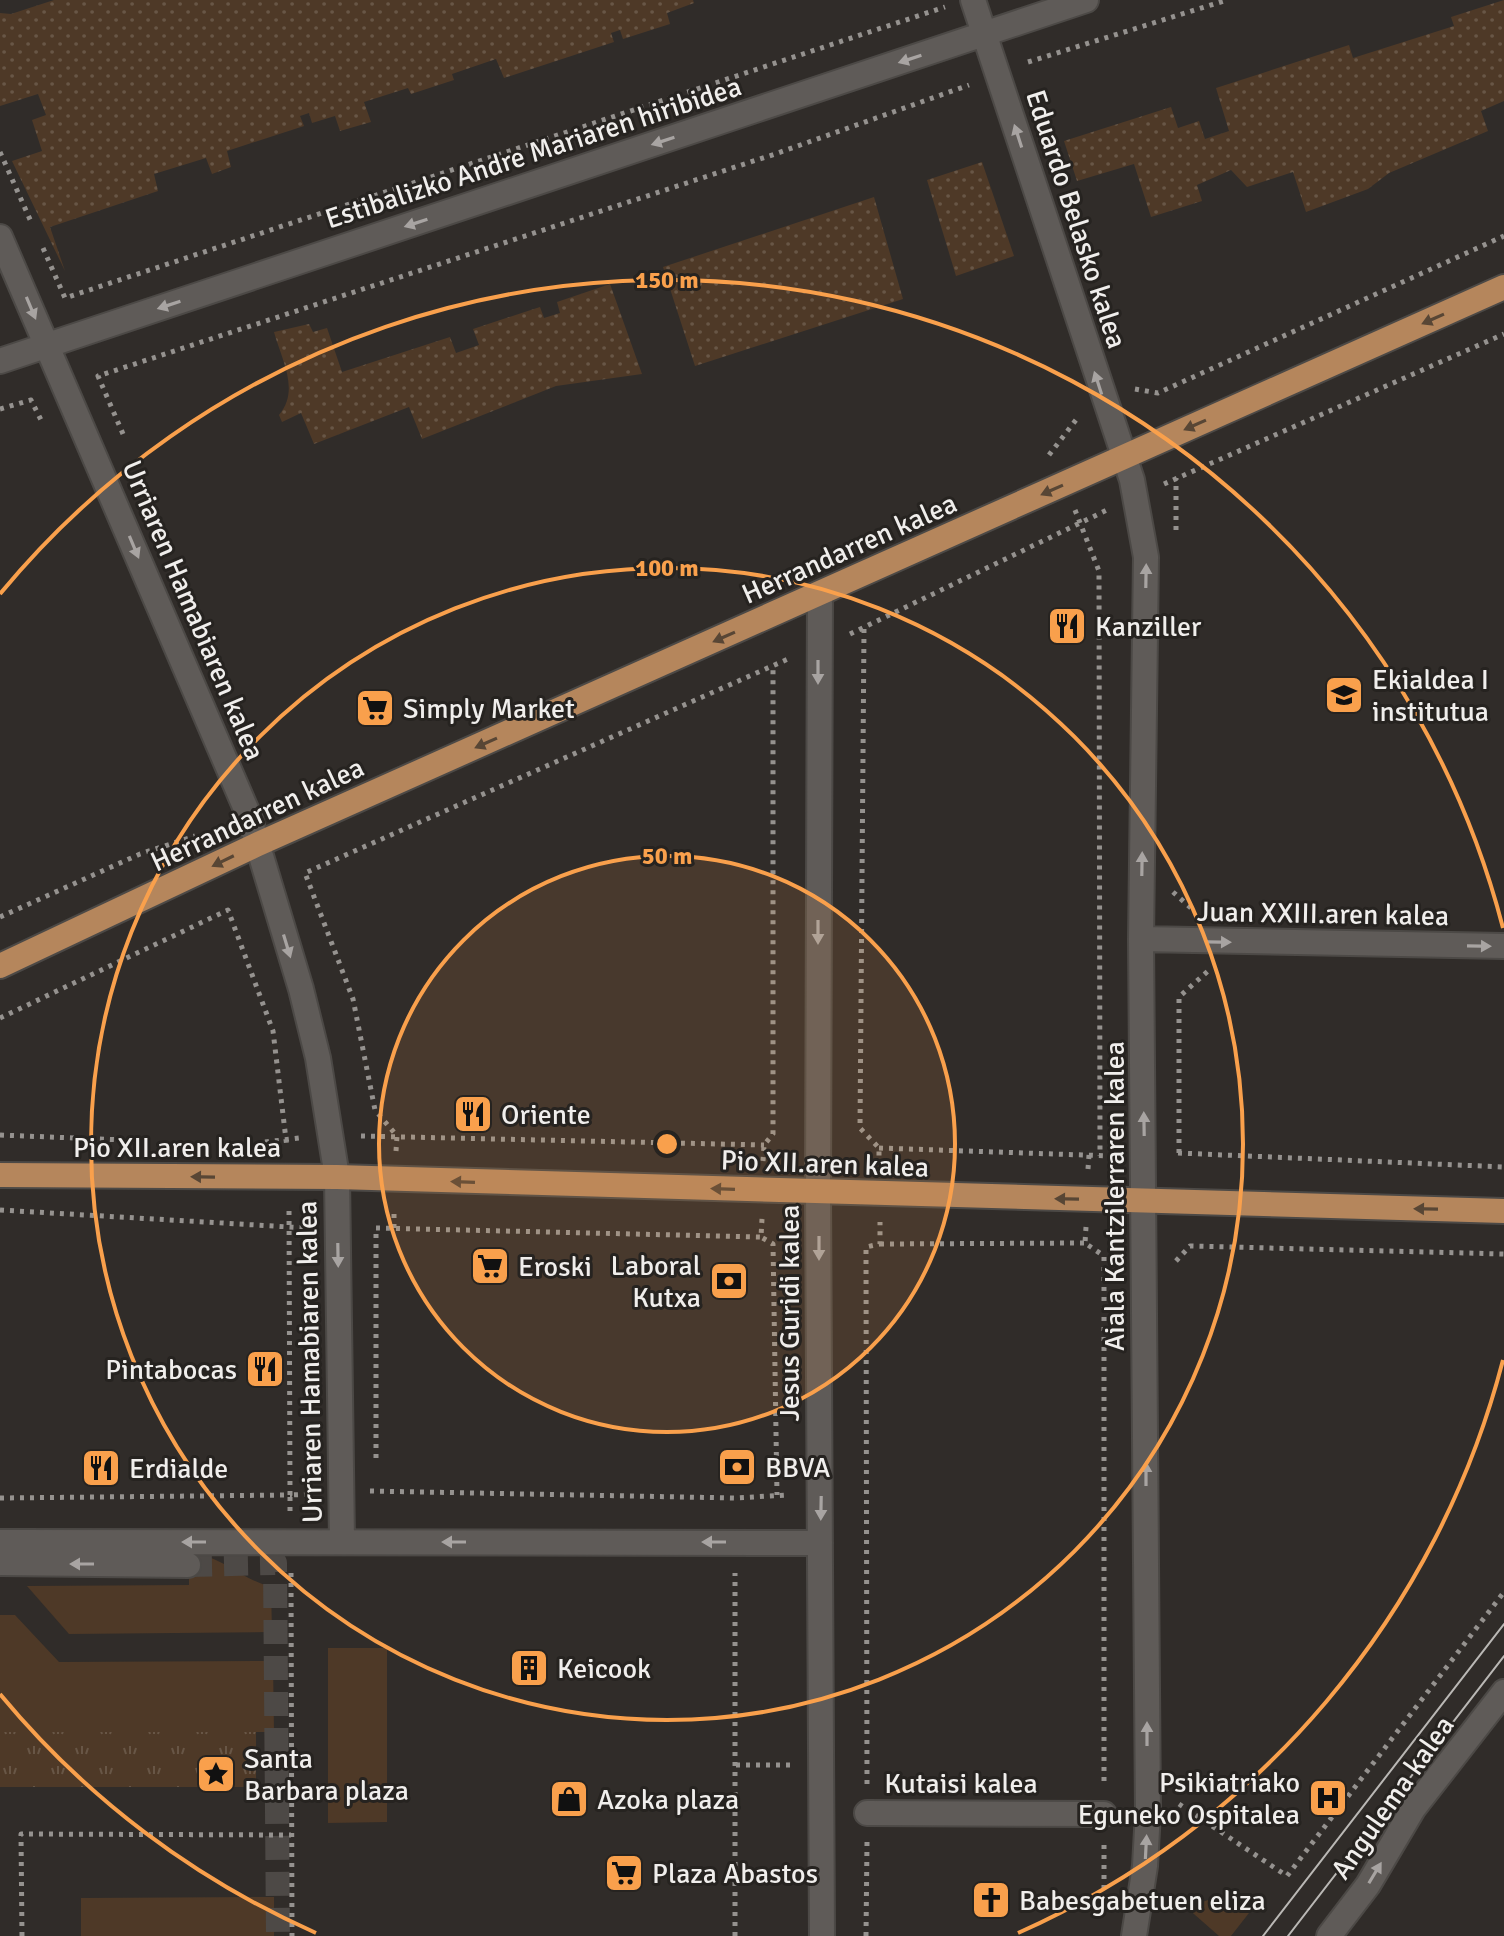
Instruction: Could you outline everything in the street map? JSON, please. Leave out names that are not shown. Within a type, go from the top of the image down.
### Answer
[{"type":"main road","name":"Herrandarren kalea","points":[[0,966],[256,845],[1504,287]]},
{"type":"main road","name":"Pio XII.aren kalea","points":[[0,1175],[337,1177],[1504,1211]]},
{"type":"street","name":"Estibalizko Andre Mariaren hiribidea","points":[[0,361],[1086,0]]},
{"type":"street","name":"Eduardo Belasko kalea","points":[[961,3],[983,34],[999,75],[1123,457]]},
{"type":"street","name":"Urriaren Hamabiaren kalea","points":[[0,237],[249,816],[301,989],[332,1137],[337,1177],[342,1541]]},
{"type":"street","name":"Aiala Kantzilerraren kalea","points":[[1123,457],[1137,498],[1146,557],[1141,939],[1148,1812],[1145,1866],[1134,1936]]},
{"type":"street","name":"Jesus Guridi kalea","points":[[820,594],[818,1192],[822,1936]]},
{"type":"street","name":"Juan XXIII.aren kalea","points":[[1141,939],[1504,946]]},
{"type":"street","points":[[0,1542],[820,1543]]},
{"type":"street","points":[[0,1563],[188,1565]]},
{"type":"street","name":"Angulema kalea","points":[[1329,1936],[1368,1885],[1413,1809],[1504,1692]]},
{"type":"street","name":"Kutaisi kalea","points":[[867,1813],[1104,1814]]},
{"type":"path","points":[[129,449],[98,376],[775,154],[1028,63],[1227,0]]},
{"type":"path","points":[[39,239],[65,298],[961,3]]},
{"type":"path","points":[[1015,23],[1028,63]]},
{"type":"path","points":[[0,152],[32,225]]},
{"type":"path","points":[[1035,461],[1050,455],[1078,417],[1136,388],[1158,393],[1504,236]]},
{"type":"path","points":[[394,1228],[397,1136],[375,1110],[353,999],[305,873],[773,665],[864,629],[1081,520],[1137,498],[1504,334]]},
{"type":"path","points":[[1176,478],[1176,542]]},
{"type":"path","points":[[1081,520],[1099,571],[1100,1156]]},
{"type":"path","points":[[761,1237],[764,1145],[773,1134],[773,665]]},
{"type":"path","points":[[0,917],[140,854],[199,835]]},
{"type":"path","points":[[1173,875],[1173,891],[1208,923],[1210,942],[1210,970],[1179,997],[1179,1153]]},
{"type":"path","points":[[0,1018],[228,910],[273,1031],[289,1178],[292,1936]]},
{"type":"path","points":[[0,1135],[154,1141]]},
{"type":"path","points":[[260,1143],[286,1139],[397,1136],[764,1145]]},
{"type":"path","points":[[879,1148],[1100,1156],[1179,1153],[1504,1167]]},
{"type":"path","points":[[1085,1243],[1089,1155]]},
{"type":"path","points":[[0,1210],[290,1228]]},
{"type":"path","points":[[0,1498],[376,1491],[735,1498],[777,1495],[773,1244],[761,1237],[376,1228],[376,1460]]},
{"type":"path","points":[[880,1244],[1085,1243],[1104,1256],[1104,1921]]},
{"type":"path","points":[[1190,1246],[1504,1254]]},
{"type":"path","points":[[376,1476],[376,1491]]},
{"type":"path","points":[[735,1498],[735,1936]]},
{"type":"path","points":[[1170,1812],[1179,1803],[1287,1876],[1504,1592]]},
{"type":"path","points":[[736,1765],[774,1765]]},
{"type":"path","points":[[866,1936],[867,1813]]},
{"type":"path","points":[[22,1936],[21,1834],[291,1835]]},
{"type":"green space","points":[[54,0],[693,0],[694,3],[667,13],[670,24],[623,39],[620,30],[611,33],[614,42],[504,78],[496,59],[452,74],[454,80],[411,94],[408,88],[364,102],[371,122],[340,131],[335,116],[312,123],[309,113],[300,116],[304,126],[227,151],[231,167],[212,174],[206,158],[154,174],[158,191],[50,227],[65,271],[12,161],[42,151],[32,120],[46,115],[38,94],[0,106],[0,13],[11,14]]},
{"type":"green space","points":[[1504,0],[1504,101],[1481,111],[1488,131],[1389,173],[1368,189],[1306,212],[1293,172],[1247,187],[1231,170],[1197,185],[1202,201],[1151,217],[1134,164],[1077,181],[1064,141],[1171,107],[1178,128],[1199,121],[1205,139],[1229,131],[1216,88],[1349,45],[1353,58],[1454,26],[1451,17]]},
{"type":"green space","points":[[982,162],[1014,256],[956,276],[927,180]]},
{"type":"green space","points":[[874,197],[903,299],[695,366],[663,267]]},
{"type":"green space","points":[[610,284],[642,374],[556,386],[422,439],[409,407],[314,444],[301,413],[282,422],[279,415],[288,396],[289,385],[274,332],[309,324],[313,332],[327,328],[342,372],[450,337],[456,353],[479,345],[473,329],[540,307],[544,318],[560,313],[557,302]]},
{"type":"green space","points":[[189,1553],[211,1558],[271,1587],[272,1632],[69,1634],[27,1586],[189,1585]]},
{"type":"green space","points":[[0,1615],[15,1615],[59,1662],[273,1661],[274,1732],[0,1732]]},
{"type":"green space","points":[[328,1648],[387,1648],[387,1822],[328,1823]]},
{"type":"green space","points":[[0,1732],[256,1732],[256,1787],[0,1787]]},
{"type":"green space","points":[[1224,1895],[1249,1913],[1231,1936],[1219,1936],[1186,1907]]},
{"type":"green space","points":[[274,1897],[274,1936],[81,1936],[81,1898]]},
{"type":"tunnel","points":[[188,1565],[275,1563],[278,1936]]},
{"type":"tram line","points":[[1263,1936],[1504,1624]]},
{"type":"tram line","points":[[1288,1936],[1504,1656]]},
{"type":"place","name":"Kanziller","points":[[1067,626]]},
{"type":"place","name":"Ekialdea I institutua","points":[[1344,695]]},
{"type":"place","name":"Simply Market","points":[[375,708]]},
{"type":"place","name":"Oriente","points":[[473,1114]]},
{"type":"place","name":"Eroski","points":[[490,1266]]},
{"type":"place","name":"Laboral Kutxa","points":[[729,1281]]},
{"type":"place","name":"Pintabocas","points":[[265,1369]]},
{"type":"place","name":"BBVA","points":[[737,1467]]},
{"type":"place","name":"Erdialde","points":[[101,1468]]},
{"type":"place","name":"Keicook","points":[[529,1668]]},
{"type":"place","name":"Santa Barbara plaza","points":[[216,1774]]},
{"type":"place","name":"Psikiatriako Eguneko Ospitalea","points":[[1328,1798]]},
{"type":"place","name":"Azoka plaza","points":[[569,1799]]},
{"type":"place","name":"Plaza Abastos","points":[[624,1873]]},
{"type":"place","name":"Babesgabetuen eliza","points":[[991,1900]]}]
